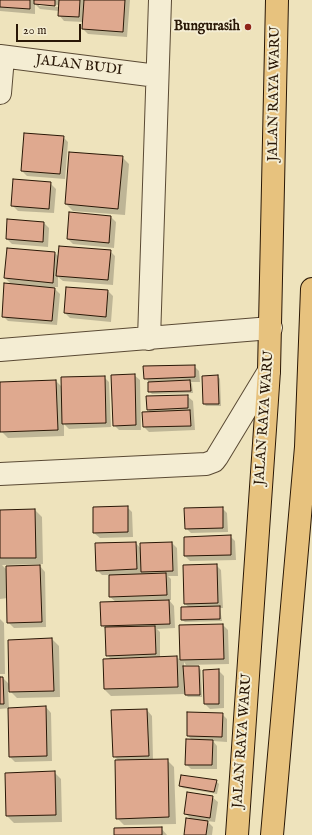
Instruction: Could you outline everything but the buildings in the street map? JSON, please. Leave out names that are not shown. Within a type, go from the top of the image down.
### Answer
[{"type":"highway","name":"JALAN RAYA WARU","points":[[237,835],[269,371],[276,0]]},
{"type":"highway","points":[[272,835],[298,540],[309,457],[312,289]]},
{"type":"street","points":[[148,339],[160,0]]},
{"type":"street","points":[[0,93],[1,56]]},
{"type":"street","name":"JALAN BUDI","points":[[1,56],[157,76]]},
{"type":"street","points":[[0,350],[271,328]]},
{"type":"street","points":[[0,474],[206,464],[214,461],[269,371]]},
{"type":"street","points":[[298,540],[312,514]]},
{"type":"place","name":"Bungurasih","points":[[248,27]]}]
